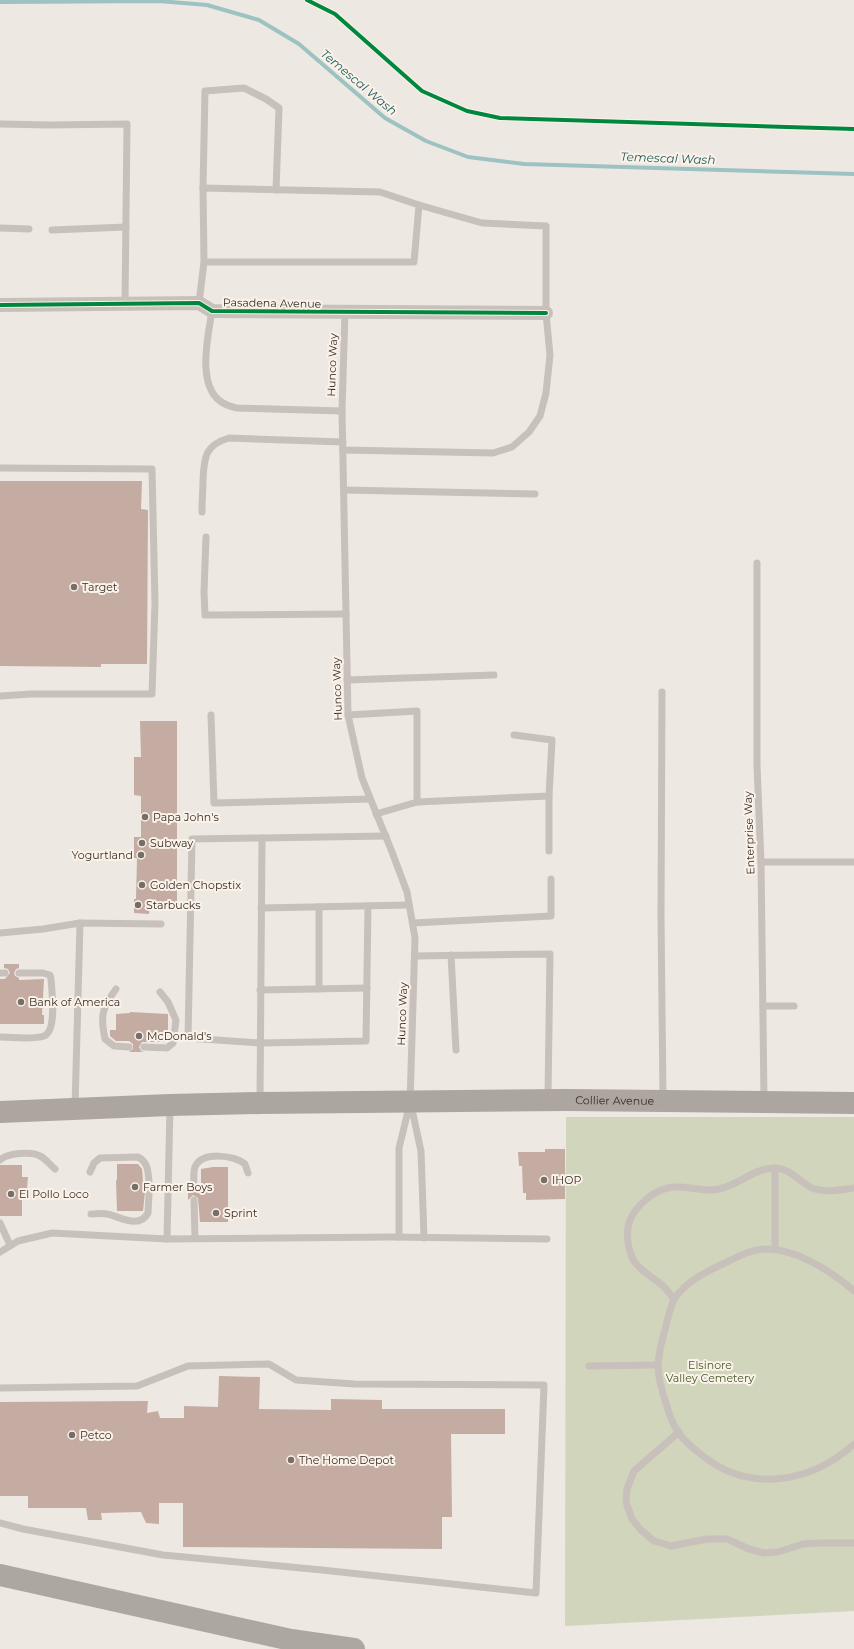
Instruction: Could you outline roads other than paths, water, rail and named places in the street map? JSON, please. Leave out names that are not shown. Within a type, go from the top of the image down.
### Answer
[{"type":"highway","points":[[0,1575],[291,1640],[354,1649]]},
{"type":"main road","name":"Collier Avenue","points":[[0,1112],[260,1103],[557,1100],[854,1103]]},
{"type":"street","name":"Pasadena Avenue","points":[[199,303],[212,311],[546,313]]},
{"type":"street","points":[[0,305],[199,303]]},
{"type":"lane","points":[[199,303],[204,262],[203,188],[205,90],[244,88],[266,99],[279,108],[276,190]]},
{"type":"lane","points":[[0,124],[50,126],[127,124],[125,304]]},
{"type":"lane","points":[[203,188],[380,192],[482,223],[546,226],[546,313],[550,355],[546,393],[540,416],[528,432],[512,447],[493,453],[343,450]]},
{"type":"lane","points":[[204,262],[414,262],[419,204]]},
{"type":"lane","points":[[0,228],[29,229]]},
{"type":"lane","points":[[52,230],[126,228]]},
{"type":"lane","points":[[212,311],[205,355],[208,383],[214,396],[224,404],[237,408],[342,411]]},
{"type":"lane","name":"Hunco Way","points":[[345,312],[342,411],[348,715],[362,778],[407,892],[415,938],[410,1102],[399,1148],[399,1237]]},
{"type":"lane","points":[[202,512],[204,460],[208,450],[218,441],[229,438],[343,442]]},
{"type":"lane","points":[[0,468],[152,469],[155,603],[152,694],[32,694],[0,696]]},
{"type":"lane","points":[[344,490],[535,494]]},
{"type":"lane","points":[[206,537],[204,592],[205,615],[346,614]]},
{"type":"lane","name":"Enterprise Way","points":[[757,563],[757,765],[761,862],[764,1102]]},
{"type":"lane","points":[[347,680],[494,675]]},
{"type":"lane","points":[[662,692],[661,916],[663,1101]]},
{"type":"lane","points":[[348,715],[417,711],[417,802]]},
{"type":"lane","points":[[211,715],[214,803],[370,799]]},
{"type":"lane","points":[[514,735],[552,740],[549,796],[549,851]]},
{"type":"lane","points":[[376,814],[417,802],[549,796]]},
{"type":"lane","points":[[368,906],[366,1041],[260,1043],[188,1038],[192,839],[386,836]]},
{"type":"lane","points":[[260,1103],[262,838]]},
{"type":"lane","points":[[761,862],[854,862]]},
{"type":"lane","points":[[412,923],[551,916],[551,879]]},
{"type":"lane","points":[[261,908],[410,905]]},
{"type":"lane","points":[[319,907],[319,989]]},
{"type":"lane","points":[[0,933],[43,929],[80,923],[161,924]]},
{"type":"lane","points":[[75,1109],[80,923]]},
{"type":"lane","points":[[415,956],[550,954],[557,1100]]},
{"type":"lane","points":[[451,955],[456,1050]]},
{"type":"lane","points":[[0,1037],[38,1037],[45,1036],[50,1032],[52,1022],[52,979],[50,975],[43,973],[19,973]]},
{"type":"lane","points":[[260,990],[367,988]]},
{"type":"lane","points":[[116,989],[105,1004],[102,1024],[105,1039],[114,1046],[129,1047]]},
{"type":"lane","points":[[144,1047],[167,1048],[173,1043],[176,1020],[168,1002],[160,992]]},
{"type":"lane","points":[[763,1006],[794,1006]]},
{"type":"lane","name":"Hunco Way","points":[[410,1102],[420,1151],[424,1238]]},
{"type":"lane","points":[[167,1238],[170,1105]]},
{"type":"lane","points":[[0,1160],[10,1154],[34,1154],[40,1156],[55,1169]]},
{"type":"lane","points":[[90,1172],[94,1163],[100,1158],[138,1157],[147,1166],[149,1182]]},
{"type":"lane","points":[[194,1186],[196,1165],[201,1160],[206,1158],[232,1157],[245,1164],[248,1173]]},
{"type":"lane","points":[[775,1168],[775,1249]]},
{"type":"lane","points":[[674,1299],[634,1261],[627,1236],[630,1220],[637,1208],[648,1197],[666,1188],[680,1186],[707,1190],[720,1189],[736,1183],[763,1169],[775,1168],[785,1169],[813,1188],[838,1190],[854,1188]]},
{"type":"lane","points":[[91,1214],[108,1214],[126,1221],[141,1219],[148,1213],[149,1194]]},
{"type":"lane","points":[[194,1200],[195,1238]]},
{"type":"lane","points":[[0,1223],[10,1245]]},
{"type":"lane","points":[[0,1252],[18,1241],[52,1233],[167,1238],[399,1237],[547,1239]]},
{"type":"lane","points":[[854,1290],[827,1270],[801,1258],[775,1249],[756,1250],[709,1271],[689,1284],[674,1299],[661,1344],[657,1365],[660,1385],[672,1423],[678,1432],[690,1447],[710,1462],[731,1473],[754,1478],[769,1479],[794,1477],[817,1469],[834,1460],[854,1444]]},
{"type":"lane","points":[[0,1388],[137,1386],[188,1366],[269,1364],[296,1380],[355,1384],[544,1385],[536,1593],[163,1555],[23,1529],[0,1523]]},
{"type":"lane","points":[[589,1366],[657,1365]]},
{"type":"lane","points":[[678,1432],[634,1471],[627,1490],[626,1502],[632,1519],[641,1530],[654,1541],[671,1546],[707,1539],[727,1539],[749,1549],[764,1553],[778,1552],[803,1544],[854,1543]]},
{"type":"waterway","name":"Temescal Wash","points":[[0,2],[159,1],[207,5],[259,20],[299,44],[385,118],[426,141],[468,157],[524,164],[854,174]]},
{"type":"place","name":"Target","points":[[74,587]]},
{"type":"place","name":"Papa John's","points":[[145,817]]},
{"type":"place","name":"Subway","points":[[142,843]]},
{"type":"place","name":"Yogurtland","points":[[141,855]]},
{"type":"place","name":"Golden Chopstix","points":[[142,885]]},
{"type":"place","name":"Starbucks","points":[[138,905]]},
{"type":"place","name":"Bank of America","points":[[21,1002]]},
{"type":"place","name":"McDonald's","points":[[139,1036]]},
{"type":"place","name":"IHOP","points":[[544,1180]]},
{"type":"place","name":"Farmer Boys","points":[[135,1187]]},
{"type":"place","name":"El Pollo Loco","points":[[11,1194]]},
{"type":"place","name":"Sprint","points":[[216,1213]]},
{"type":"place","name":"Petco","points":[[72,1435]]},
{"type":"place","name":"The Home Depot","points":[[291,1460]]},
{"type":"park label","name":"Elsinore Valley Cemetery","points":[[710,1371]]}]
